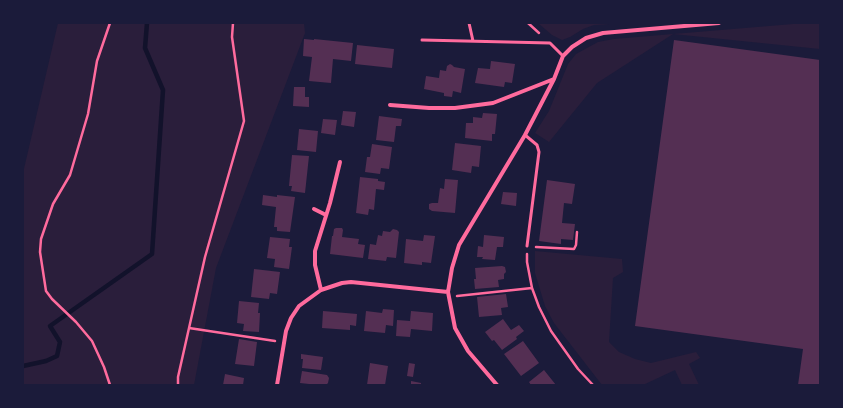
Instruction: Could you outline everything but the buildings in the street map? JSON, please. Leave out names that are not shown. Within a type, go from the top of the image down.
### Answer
[{"type":"street","points":[[496,385],[468,351],[455,328],[448,295],[452,268],[459,246],[525,135],[554,79],[564,56],[572,47],[586,38],[603,33],[719,23]]},
{"type":"street","points":[[390,105],[455,108],[493,103],[554,79]]},
{"type":"street","points":[[321,290],[315,265],[315,251],[340,162]]},
{"type":"street","points":[[314,209],[326,215]]},
{"type":"street","points":[[277,385],[283,342],[291,318],[299,306],[321,290],[342,283],[351,282],[448,295]]},
{"type":"lane","points":[[469,23],[472,41]]},
{"type":"lane","points":[[661,23],[662,28]]},
{"type":"lane","points":[[422,40],[550,43],[564,56]]},
{"type":"lane","points":[[525,135],[538,145],[539,152],[527,246]]},
{"type":"path","points":[[110,23],[97,61],[88,114],[70,175],[53,204],[41,239],[40,252],[46,290],[52,299],[73,318],[92,341],[104,367],[110,385]]},
{"type":"path","points":[[178,385],[178,377],[205,257],[244,121],[232,37],[233,23]]},
{"type":"path","points":[[577,232],[576,245],[574,249],[527,246],[527,262],[532,288],[539,307],[551,331],[578,369],[593,385]]},
{"type":"path","points":[[448,295],[532,288]]},
{"type":"path","points":[[189,328],[283,342]]},
{"type":"shaded area","points":[[58,23],[304,23],[305,33],[216,268],[194,385],[23,385],[23,173]]},
{"type":"shaded area","points":[[538,23],[610,24],[594,25],[562,40],[552,35]]},
{"type":"shaded area","points":[[820,23],[820,49],[673,34]]},
{"type":"shaded area","points":[[673,34],[597,83],[549,142],[535,133],[549,111],[568,64],[576,54],[598,42],[614,39]]},
{"type":"shaded area","points":[[535,251],[622,259],[623,272],[613,278],[609,342],[619,352],[635,359],[651,363],[696,352],[700,358],[689,364],[699,385],[682,385],[675,370],[643,385],[602,385],[554,323],[545,306],[535,273]]},
{"type":"waterway","points":[[23,366],[46,361],[57,356],[60,342],[50,326],[152,254],[163,90],[145,48],[147,23]]}]
